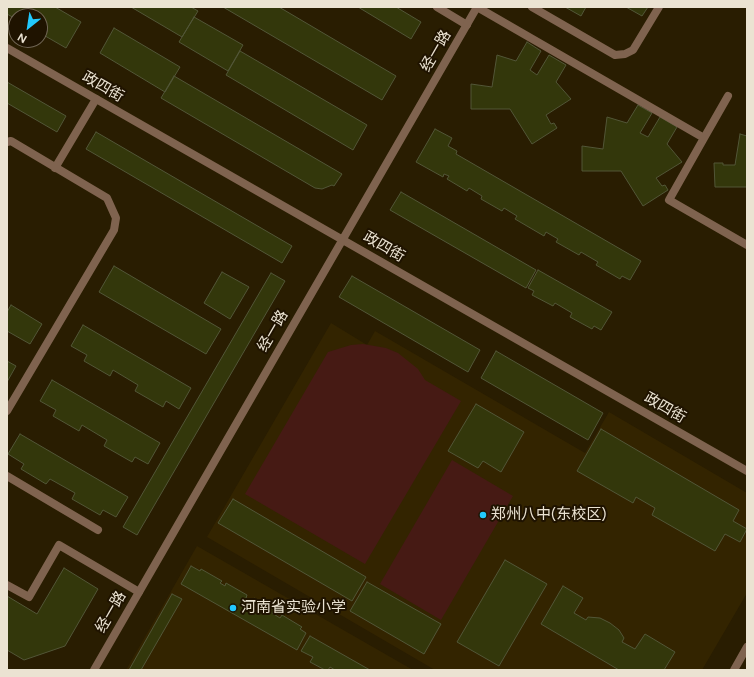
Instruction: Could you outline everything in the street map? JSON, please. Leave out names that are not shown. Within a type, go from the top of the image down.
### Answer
[{"type":"street","points":[[437,7],[467,24]]},
{"type":"street","points":[[477,7],[704,138]]},
{"type":"street","name":"经一路","points":[[94,670],[477,7]]},
{"type":"street","points":[[532,7],[615,55],[624,54],[633,50],[659,7]]},
{"type":"street","name":"政四街","points":[[7,48],[747,471]]},
{"type":"street","points":[[728,96],[669,200],[747,245]]},
{"type":"street","points":[[55,168],[96,99]]},
{"type":"street","points":[[7,142],[11,141],[107,198],[116,218],[114,230],[7,411]]},
{"type":"street","points":[[7,476],[98,530]]},
{"type":"street","points":[[7,585],[29,598],[59,545],[139,592]]},
{"type":"street","points":[[734,670],[747,647]]},
{"type":"shaded area","name":"郑州八中(东校区)","points":[[331,323],[367,345],[375,331],[585,453],[609,412],[747,493],[747,593],[702,670],[435,670],[207,537]]},
{"type":"shaded area","points":[[363,344],[386,348],[398,353],[418,369],[425,380],[461,401],[365,564],[245,494],[328,352],[351,345]]},
{"type":"shaded area","points":[[452,460],[513,496],[441,620],[380,584]]},
{"type":"shaded area","name":"河南省实验小学","points":[[197,546],[413,670],[126,670]]},
{"type":"building","points":[[7,7],[55,7],[81,22],[66,48],[48,38],[48,8],[8,8],[7,14]]},
{"type":"building","points":[[131,7],[191,7],[198,11],[182,37]]},
{"type":"building","points":[[223,7],[279,7],[396,76],[382,100]]},
{"type":"building","points":[[358,7],[396,7],[421,22],[411,39]]},
{"type":"building","points":[[565,7],[586,7],[581,16]]},
{"type":"building","points":[[626,7],[648,7],[642,16]]},
{"type":"building","points":[[194,17],[243,45],[228,71],[179,42]]},
{"type":"building","points":[[114,28],[180,67],[165,92],[100,53]]},
{"type":"building","points":[[527,42],[541,51],[530,70],[537,75],[549,55],[566,65],[556,82],[571,99],[546,115],[551,124],[554,123],[557,128],[532,144],[510,109],[471,109],[471,84],[492,87],[497,55],[516,61]]},
{"type":"building","points":[[240,51],[367,125],[353,150],[226,75]]},
{"type":"building","points":[[174,76],[342,174],[334,186],[332,185],[322,189],[315,188],[161,98]]},
{"type":"building","points":[[7,82],[66,116],[57,132],[7,103]]},
{"type":"building","points":[[638,105],[652,113],[640,133],[648,137],[660,117],[677,127],[667,144],[682,162],[656,178],[662,186],[665,185],[668,190],[643,206],[621,171],[582,171],[582,146],[603,149],[607,117],[627,123]]},
{"type":"building","points":[[435,129],[452,138],[448,146],[457,151],[456,154],[641,261],[630,280],[622,276],[620,279],[596,265],[598,262],[581,252],[579,255],[556,242],[558,239],[546,232],[544,236],[515,219],[517,216],[504,208],[502,211],[481,199],[482,196],[469,188],[467,191],[447,179],[449,176],[444,174],[443,177],[416,162]]},
{"type":"building","points":[[96,132],[292,246],[282,263],[86,149]]},
{"type":"building","points":[[740,134],[747,136],[747,187],[715,187],[714,163],[735,165]]},
{"type":"building","points":[[401,192],[536,270],[526,288],[390,210]]},
{"type":"building","points":[[114,266],[221,329],[206,354],[99,292]]},
{"type":"building","points":[[538,270],[612,312],[601,330],[594,326],[592,329],[570,317],[572,313],[555,303],[553,306],[532,295],[534,291],[528,288]]},
{"type":"building","points":[[222,272],[249,287],[230,319],[204,303]]},
{"type":"building","points":[[271,273],[285,281],[137,535],[123,527]]},
{"type":"building","points":[[352,276],[480,350],[468,372],[339,297]]},
{"type":"building","points":[[11,305],[42,324],[30,344],[7,331],[7,312]]},
{"type":"building","points":[[83,325],[191,388],[179,409],[166,401],[163,407],[135,391],[138,385],[113,370],[110,376],[84,361],[87,355],[71,346]]},
{"type":"building","points":[[496,351],[603,413],[588,440],[481,378]]},
{"type":"building","points":[[7,361],[16,366],[7,382]]},
{"type":"building","points":[[52,380],[160,443],[148,464],[135,457],[132,462],[104,446],[107,440],[82,425],[79,431],[53,416],[56,410],[40,401]]},
{"type":"building","points":[[476,404],[524,432],[501,472],[483,461],[478,468],[448,451]]},
{"type":"building","points":[[601,429],[739,510],[733,521],[747,529],[740,542],[725,534],[715,551],[652,515],[655,508],[636,497],[633,503],[577,471]]},
{"type":"building","points":[[20,434],[128,497],[116,517],[103,510],[100,515],[72,499],[75,493],[50,479],[46,484],[21,469],[24,464],[8,454]]},
{"type":"building","points":[[233,499],[366,577],[352,601],[218,523]]},
{"type":"building","points":[[505,560],[547,584],[499,666],[457,642]]},
{"type":"building","points":[[191,566],[200,571],[201,569],[222,581],[220,583],[225,586],[226,583],[247,595],[246,598],[252,601],[254,598],[274,610],[272,613],[280,618],[282,615],[302,627],[300,629],[306,633],[297,650],[181,584]]},
{"type":"building","points":[[64,568],[98,589],[65,646],[24,660],[7,650],[7,596],[37,614]]},
{"type":"building","points":[[367,582],[441,624],[424,654],[350,611]]},
{"type":"building","points":[[563,586],[583,598],[574,613],[586,620],[588,617],[600,618],[610,623],[619,630],[624,638],[622,642],[635,649],[645,634],[675,652],[664,670],[619,670],[541,624]]},
{"type":"building","points":[[172,594],[182,599],[141,670],[129,670]]},
{"type":"building","points":[[310,636],[370,670],[335,670],[330,667],[328,670],[325,670],[310,662],[313,657],[301,651]]},
{"type":"place","name":"郑州八中(东校区)","points":[[483,515]]},
{"type":"place","name":"河南省实验小学","points":[[233,608]]}]
